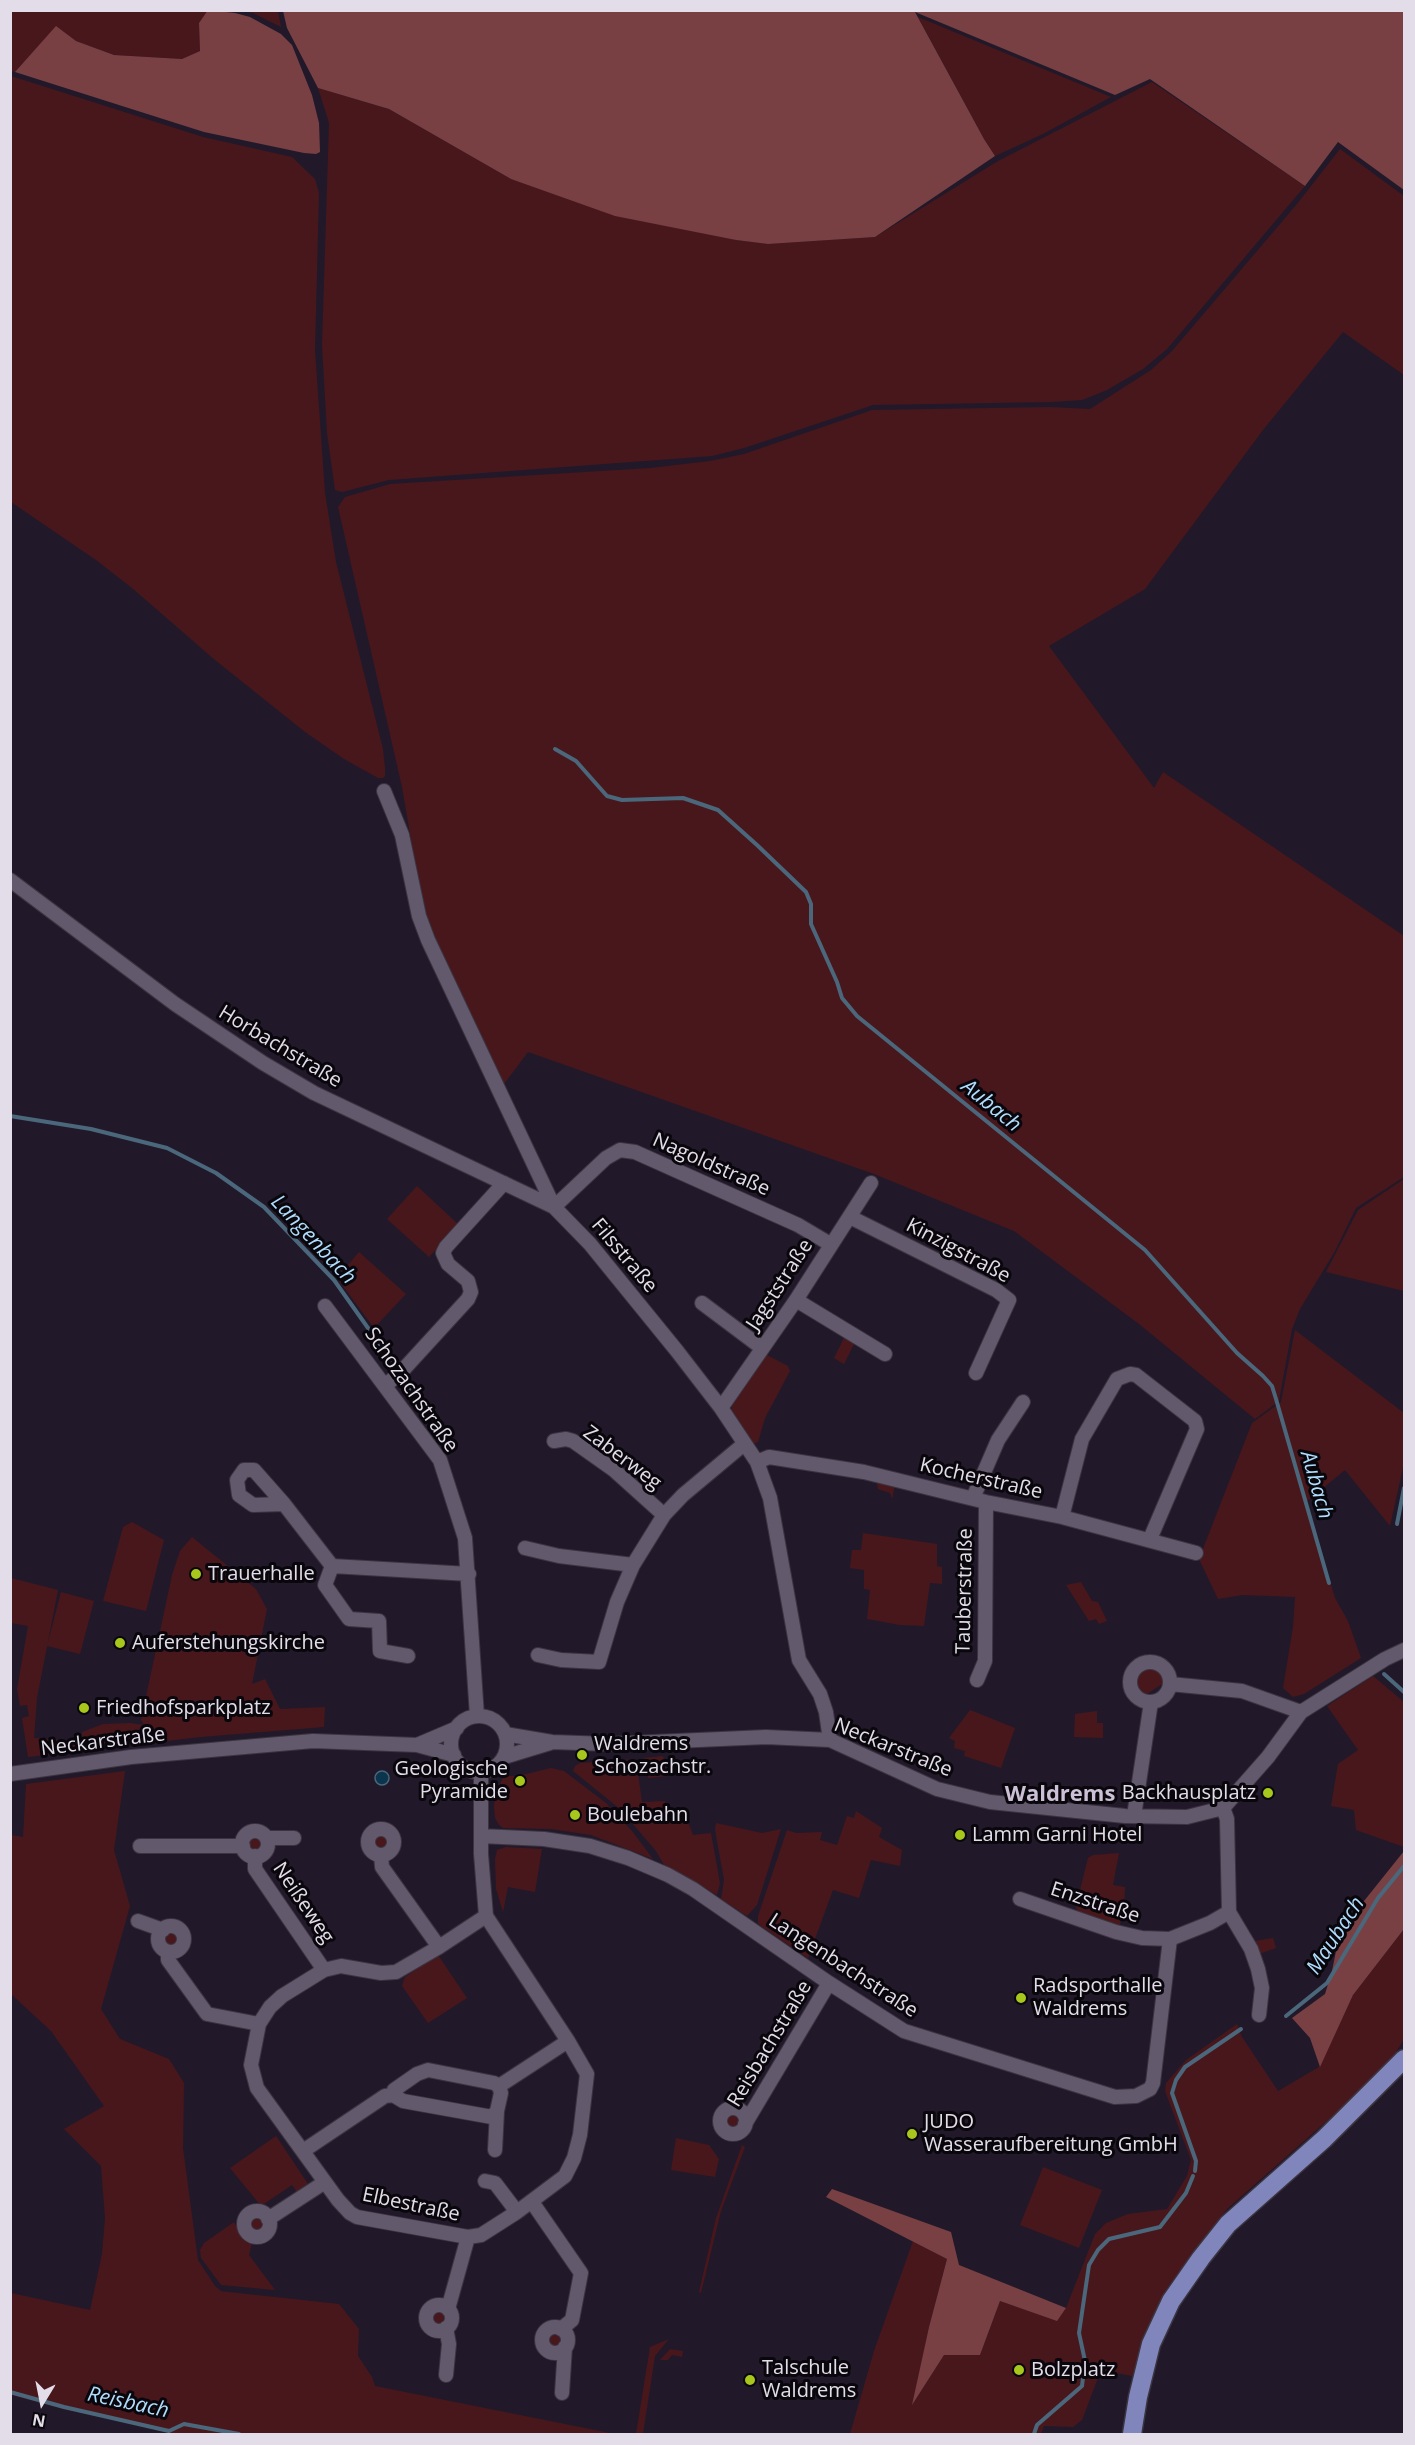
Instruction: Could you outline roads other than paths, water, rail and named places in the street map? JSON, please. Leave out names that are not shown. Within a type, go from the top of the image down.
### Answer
[{"type":"main road","points":[[1132,2434],[1151,2344],[1171,2301],[1201,2258],[1228,2224],[1324,2139],[1404,2059]]},
{"type":"street","name":"Filsstraße","points":[[384,791],[402,835],[419,916],[428,940],[554,1206],[590,1244],[721,1408],[757,1462],[770,1498],[787,1582],[799,1660],[820,1694],[826,1712],[830,1740]]},
{"type":"street","name":"Horbachstraße","points":[[10,880],[158,992],[263,1063],[314,1093],[554,1206]]},
{"type":"street","name":"Nagoldstraße","points":[[554,1206],[606,1158],[620,1150],[635,1152],[798,1226],[830,1244]]},
{"type":"street","points":[[386,1385],[403,1370],[468,1299],[471,1292],[468,1281],[448,1264],[443,1253],[504,1183]]},
{"type":"street","name":"Jagststraße","points":[[721,1408],[796,1299],[871,1183]]},
{"type":"street","name":"Kinzigstraße","points":[[849,1216],[996,1290],[1009,1300],[976,1373]]},
{"type":"street","points":[[796,1299],[885,1354]]},
{"type":"street","points":[[702,1303],[762,1348]]},
{"type":"street","name":"Schozachstraße","points":[[325,1306],[440,1460],[465,1538],[477,1716]]},
{"type":"street","points":[[1062,1517],[1082,1439],[1117,1379],[1130,1374],[1136,1375],[1195,1421],[1197,1429],[1150,1539]]},
{"type":"street","points":[[980,1500],[998,1440],[1023,1402]]},
{"type":"street","name":"Zaberweg","points":[[554,1441],[566,1439],[573,1441],[614,1470],[664,1515]]},
{"type":"street","points":[[538,1655],[561,1660],[599,1662],[617,1602],[633,1565],[664,1515],[683,1495],[744,1444]]},
{"type":"street","name":"Kocherstraße","points":[[757,1462],[769,1457],[864,1472],[1062,1517],[1196,1553]]},
{"type":"street","name":"Tauberstraße","points":[[977,1680],[985,1661],[980,1500]]},
{"type":"street","points":[[284,1504],[332,1566],[469,1574]]},
{"type":"street","points":[[525,1548],[559,1556],[633,1565]]},
{"type":"street","points":[[332,1566],[325,1586],[349,1619],[380,1621],[380,1651],[408,1656]]},
{"type":"street","points":[[1259,2015],[1262,1988],[1258,1969],[1251,1949],[1229,1912],[1227,1819],[1223,1808],[1268,1757],[1301,1712],[1385,1659],[1404,1650]]},
{"type":"street","points":[[1150,1661],[1162,1665],[1169,1674],[1170,1684],[1164,1696],[1151,1702],[1140,1699],[1132,1689],[1131,1676],[1138,1666],[1150,1661]]},
{"type":"street","points":[[1170,1684],[1242,1691],[1301,1712]]},
{"type":"street","points":[[1134,1816],[1151,1702]]},
{"type":"street","points":[[477,1716],[493,1720],[506,1734],[507,1745],[504,1757],[496,1766],[481,1772],[464,1767],[454,1755],[452,1738],[457,1728],[469,1718],[477,1716]]},
{"type":"street","name":"Neckarstraße","points":[[417,1745],[457,1728]]},
{"type":"street","name":"Neckarstraße","points":[[506,1734],[552,1742],[643,1744],[766,1737],[830,1740],[937,1789],[1026,1807],[1134,1816],[1187,1816],[1223,1808]]},
{"type":"street","name":"Neckarstraße","points":[[10,1774],[131,1757],[313,1741],[417,1745],[454,1755]]},
{"type":"street","name":"Neckarstraße","points":[[504,1757],[552,1742]]},
{"type":"street","name":"Elbestraße","points":[[481,1772],[483,1892],[486,1916],[587,2074],[574,2158],[565,2176],[518,2212],[480,2235],[468,2237],[357,2217],[350,2213],[325,2182],[257,2088],[251,2065],[259,2024],[270,2007],[282,1996],[324,1970],[341,1966],[396,1972],[486,1916]]},
{"type":"street","points":[[377,1830],[384,1830],[390,1834],[393,1846],[389,1852],[381,1855],[371,1851],[364,1839],[377,1830]]},
{"type":"street","name":"Neißeweg","points":[[267,1838],[266,1851],[255,1856],[248,1854],[243,1846],[244,1837],[250,1832],[258,1831],[267,1838],[294,1838]]},
{"type":"street","name":"Langenbachstraße","points":[[482,1836],[544,1839],[590,1846],[628,1858],[693,1888],[829,1983],[904,2031],[971,2054],[1115,2097],[1136,2096],[1150,2089],[1154,2078],[1170,1939]]},
{"type":"street","points":[[140,1846],[243,1846]]},
{"type":"street","points":[[381,1855],[382,1867],[439,1947]]},
{"type":"street","name":"Neißeweg","points":[[255,1856],[255,1869],[324,1970]]},
{"type":"street","name":"Enzstraße","points":[[1020,1899],[1116,1932],[1142,1938],[1170,1939],[1210,1923],[1229,1912]]},
{"type":"street","points":[[138,1921],[163,1930],[174,1927],[183,1934],[182,1947],[176,1952],[168,1952],[160,1945],[159,1937],[163,1930]]},
{"type":"street","points":[[168,1952],[168,1960],[207,2014],[259,2024]]},
{"type":"street","name":"Reisbachstraße","points":[[746,2124],[829,1983]]},
{"type":"street","points":[[499,2086],[568,2041]]},
{"type":"street","points":[[393,2095],[394,2090],[417,2074],[428,2070],[494,2083],[499,2086],[501,2093],[496,2111],[495,2150]]},
{"type":"street","points":[[303,2151],[385,2096],[393,2095],[403,2101],[492,2117],[496,2111]]},
{"type":"street","points":[[485,2181],[495,2183],[518,2212]]},
{"type":"street","points":[[268,2219],[325,2182]]},
{"type":"street","points":[[532,2202],[581,2273],[572,2320],[561,2329]]},
{"type":"street","points":[[446,2375],[449,2344],[446,2328],[451,2317],[448,2309],[468,2237]]},
{"type":"street","points":[[446,2328],[439,2331],[432,2328],[427,2323],[426,2315],[435,2306],[448,2309]]},
{"type":"street","points":[[562,2393],[568,2339],[561,2329],[554,2327],[546,2331],[542,2342],[545,2348],[552,2352],[559,2352],[566,2347]]},
{"type":"water","points":[[382,1771],[387,1773],[389,1778],[387,1783],[382,1785],[377,1783],[375,1778],[377,1773]]},
{"type":"waterway","name":"Aubach","points":[[555,749],[576,761],[607,796],[622,800],[683,798],[718,810],[806,892],[811,904],[811,924],[842,998],[857,1016],[1145,1250],[1237,1353],[1263,1376],[1272,1386],[1329,1583]]},
{"type":"waterway","name":"Langenbach","points":[[10,1116],[91,1129],[167,1148],[216,1173],[264,1207],[334,1280],[397,1369]]},
{"type":"waterway","name":"Langenbach","points":[[408,1386],[418,1401]]},
{"type":"waterway","points":[[1397,1524],[1404,1488]]},
{"type":"waterway","name":"Maubach","points":[[1384,1674],[1404,1692]]},
{"type":"waterway","name":"Maubach","points":[[1286,2016],[1327,1983],[1378,1898],[1404,1866]]},
{"type":"waterway","name":"Maubach","points":[[1195,2171],[1196,2161],[1172,2093],[1176,2080],[1185,2067],[1241,2029]]},
{"type":"waterway","name":"Maubach","points":[[1034,2434],[1037,2425],[1082,2386],[1085,2361],[1079,2333],[1089,2265],[1098,2250],[1109,2239],[1160,2227],[1186,2193],[1193,2176]]},
{"type":"waterway","name":"Reisbach","points":[[10,2392],[169,2431],[184,2424],[239,2434]]},
{"type":"place","name":"Trauerhalle","points":[[196,1574]]},
{"type":"place","name":"Auferstehungskirche","points":[[120,1643]]},
{"type":"place","name":"Friedhofsparkplatz","points":[[84,1708]]},
{"type":"place","name":"Waldrems Schozachstr.","points":[[582,1755]]},
{"type":"place","name":"Geologische Pyramide","points":[[520,1781]]},
{"type":"place","name":"Backhausplatz","points":[[1268,1793]]},
{"type":"place","name":"Boulebahn","points":[[575,1815]]},
{"type":"place","name":"Lamm Garni Hotel","points":[[960,1835]]},
{"type":"place","name":"Radsporthalle Waldrems","points":[[1021,1998]]},
{"type":"place","name":"JUDO Wasseraufbereitung GmbH","points":[[912,2134]]},
{"type":"place","name":"Bolzplatz","points":[[1019,2370]]},
{"type":"place","name":"Talschule Waldrems","points":[[750,2380]]},
{"type":"district","name":"Waldrems","points":[[1060,1795]]}]
